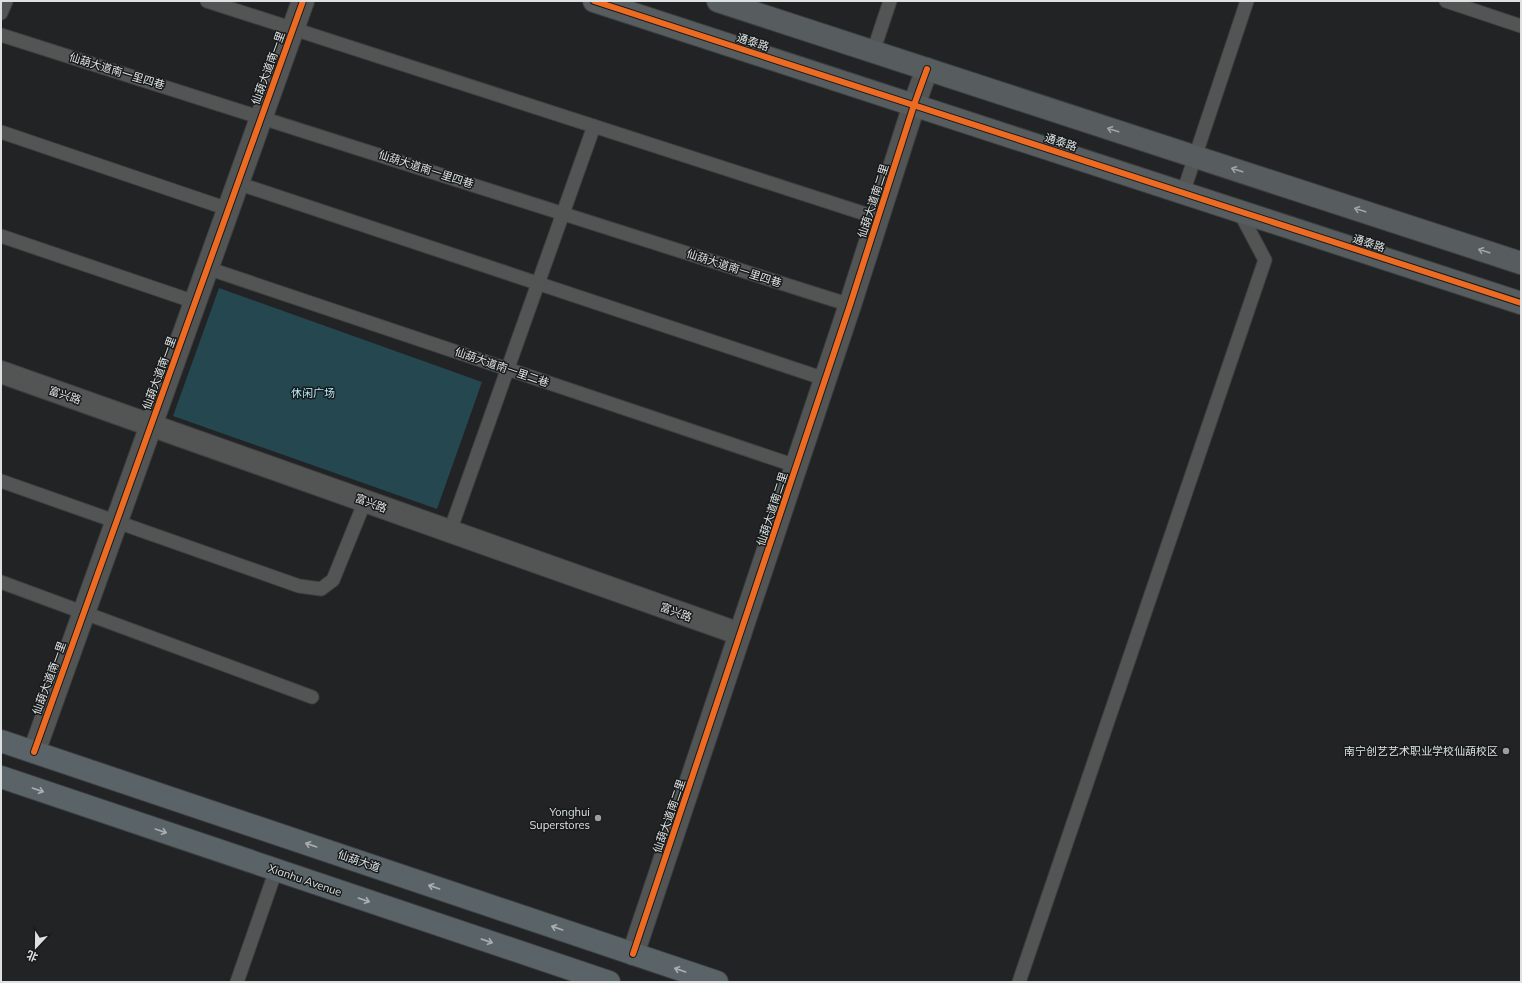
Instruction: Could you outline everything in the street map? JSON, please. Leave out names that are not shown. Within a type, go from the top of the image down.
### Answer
[{"type":"main road","name":"仙葫大道","points":[[1,741],[717,982]]},
{"type":"main road","name":"Xianhu Avenue","points":[[1,777],[609,982]]},
{"type":"street","name":"仙葫大道南一里","points":[[34,752],[303,1]]},
{"type":"street","name":"通泰路","points":[[594,1],[1521,303]]},
{"type":"street","points":[[718,1],[1521,263]]},
{"type":"street","name":"仙葫大道南二里","points":[[633,954],[850,305],[927,69]]},
{"type":"street","name":"富兴路","points":[[1,372],[740,634]]},
{"type":"lane","points":[[1,13],[6,1]]},
{"type":"lane","points":[[207,1],[878,218]]},
{"type":"lane","points":[[873,52],[890,1]]},
{"type":"lane","points":[[1183,193],[1247,1]]},
{"type":"lane","points":[[1446,1],[1521,26]]},
{"type":"lane","name":"仙葫大道南一里四巷","points":[[1,35],[850,305]]},
{"type":"lane","points":[[450,531],[594,126]]},
{"type":"lane","points":[[1,132],[228,208]]},
{"type":"lane","points":[[237,182],[538,285],[825,379]]},
{"type":"lane","points":[[1019,982],[1265,260],[1240,211]]},
{"type":"lane","points":[[1,236],[195,302]]},
{"type":"lane","name":"仙葫大道南一里二巷","points":[[207,268],[796,466]]},
{"type":"lane","points":[[1,481],[299,586],[321,589],[333,580],[365,501]]},
{"type":"lane","points":[[1,582],[312,697]]},
{"type":"lane","points":[[237,982],[276,870]]},
{"type":"green space","name":"休闲广场","points":[[219,288],[482,382],[437,509],[173,416]]},
{"type":"cycle path","points":[[34,752],[303,1]]},
{"type":"cycle path","points":[[594,1],[1521,303]]},
{"type":"cycle path","points":[[633,954],[850,305],[927,69]]},
{"type":"place","name":"南宁创艺艺术职业学校仙葫校区","points":[[1506,751]]},
{"type":"place","name":"Yonghui Superstores","points":[[598,818]]}]
